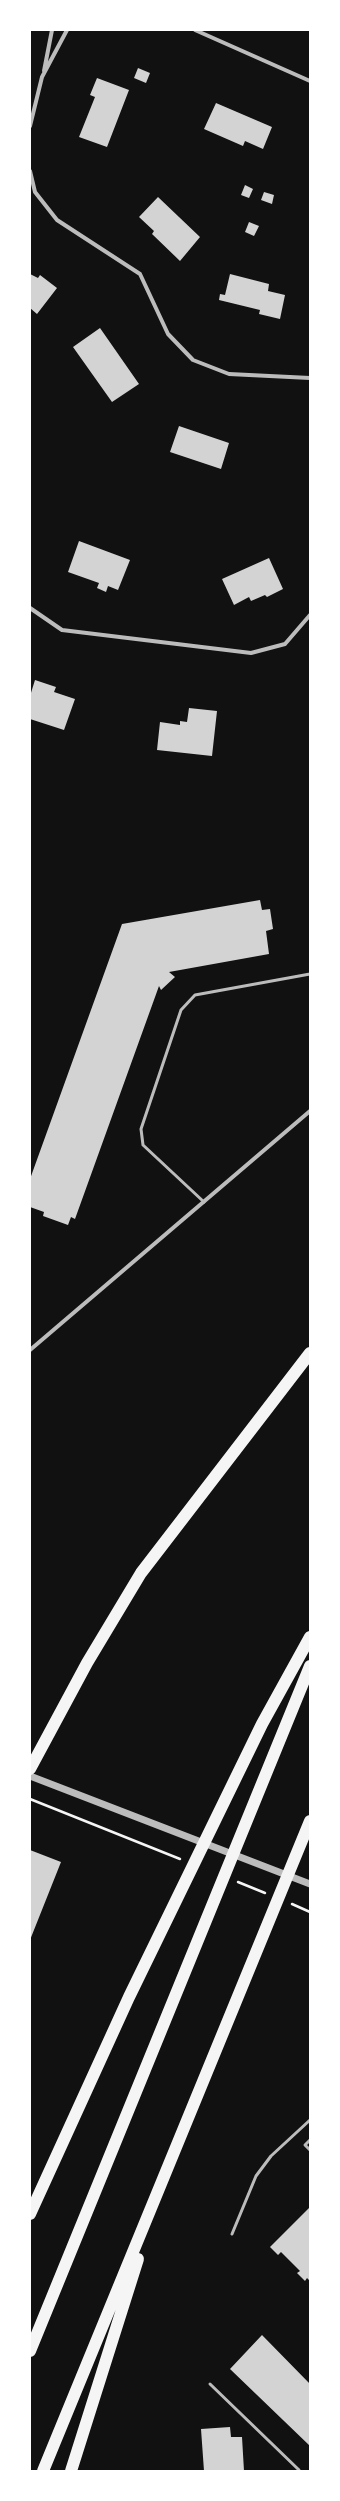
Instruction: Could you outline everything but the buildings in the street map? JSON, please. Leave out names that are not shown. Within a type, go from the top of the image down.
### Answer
[{"type":"highway","points":[[30,1769],[87,1663],[141,1573],[310,1352]]},
{"type":"highway","points":[[30,2214],[129,1997],[262,1724],[310,1637]]},
{"type":"highway","points":[[30,2351],[310,1666]]},
{"type":"highway","points":[[43,2471],[310,1821]]},
{"type":"highway","points":[[71,2471],[164,2179]]},
{"type":"street","points":[[30,126],[52,30]]},
{"type":"street","points":[[42,77],[67,30]]},
{"type":"street","points":[[195,30],[310,81]]},
{"type":"street","points":[[30,171],[35,192],[57,220],[140,274],[168,334],[193,360],[230,374],[310,378]]},
{"type":"street","points":[[30,608],[62,630],[251,653],[285,644],[310,615]]},
{"type":"street","points":[[30,1350],[310,1111]]},
{"type":"street","points":[[30,1776],[158,1824],[310,1884]]},
{"type":"lane","points":[[204,1202],[143,1145],[141,1129],[182,1010],[195,996],[310,974]]},
{"type":"lane","points":[[232,2234],[256,2176],[271,2156],[310,2120]]},
{"type":"lane","points":[[310,2140],[305,2145],[310,2150]]},
{"type":"lane","points":[[210,2384],[299,2471]]},
{"type":"path","points":[[30,1799],[150,1846]]}]
